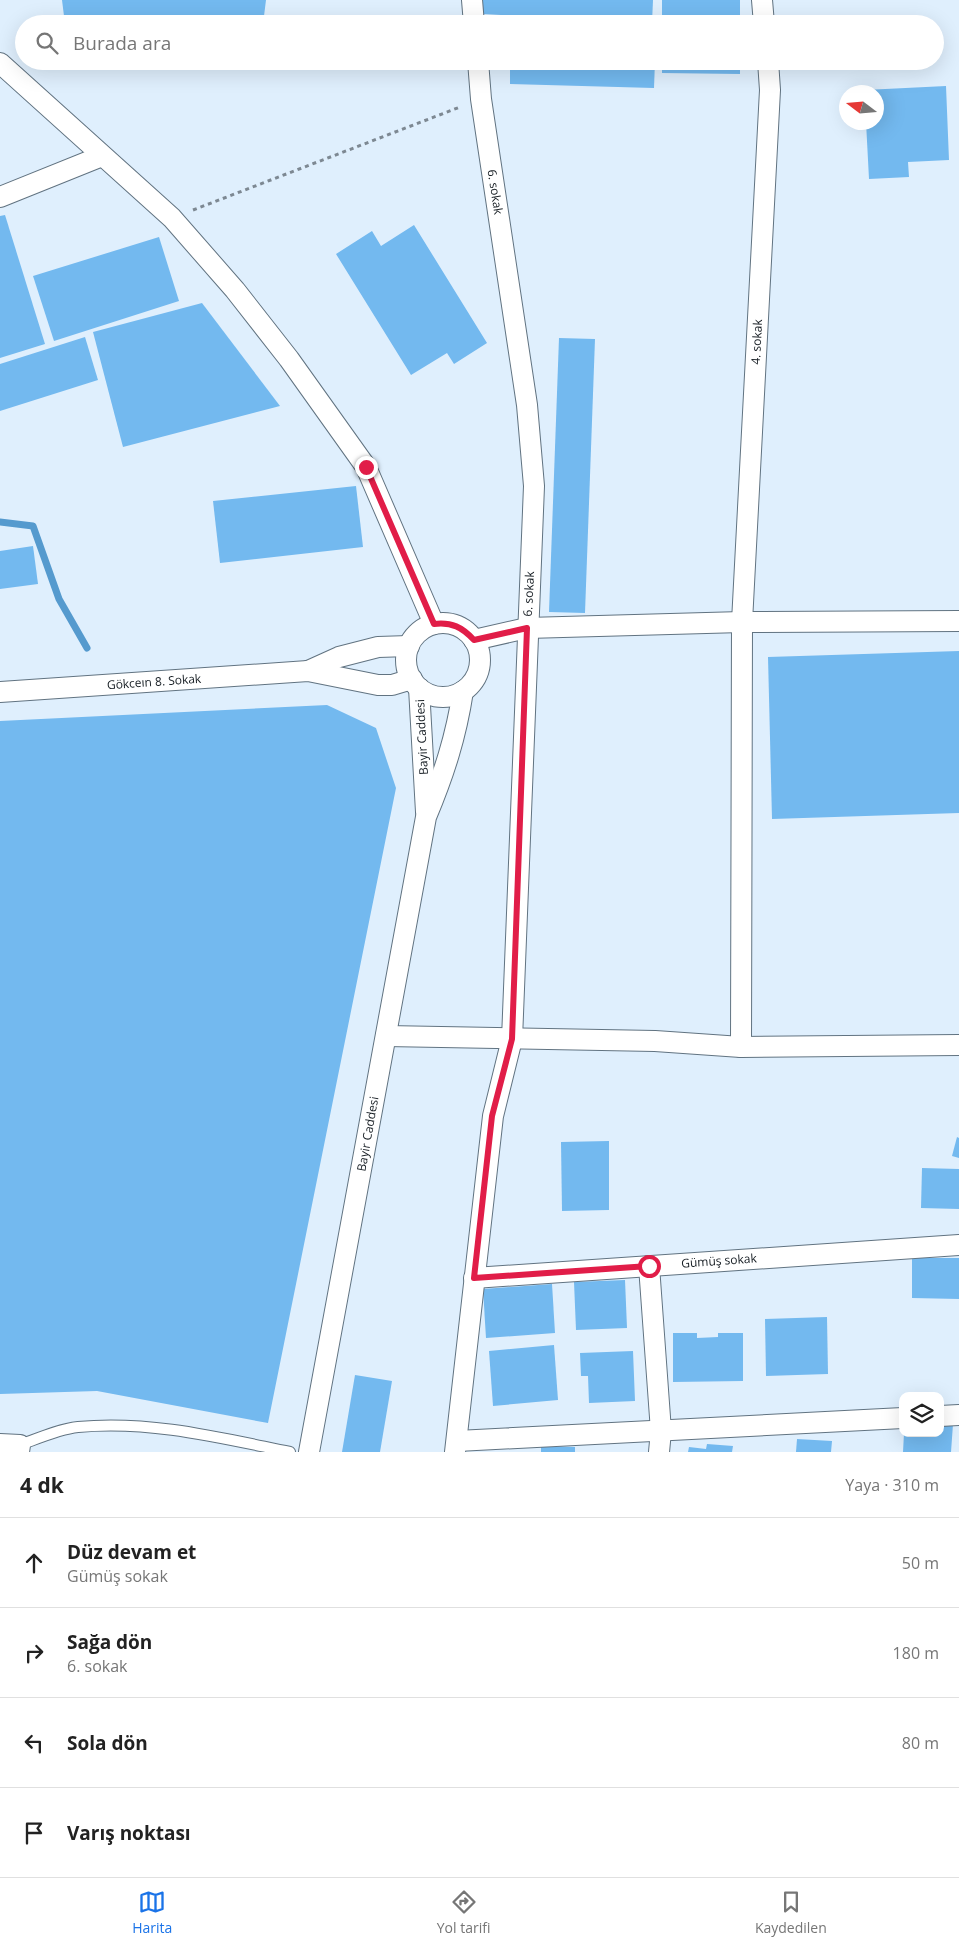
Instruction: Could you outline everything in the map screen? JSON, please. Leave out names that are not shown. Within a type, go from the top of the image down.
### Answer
[{"type":"street","points":[[472,0],[473,15]]},
{"type":"street","points":[[762,0],[763,15]]},
{"type":"street","points":[[0,63],[172,218],[235,290],[288,359],[366,467],[434,624]]},
{"type":"street","name":"6. sokak","points":[[474,1278],[492,1116],[512,1039],[534,486],[529,423],[481,99],[479,70]]},
{"type":"street","name":"4. sokak","points":[[741,1047],[742,622],[770,90],[769,70]]},
{"type":"street","points":[[0,197],[102,156]]},
{"type":"street","points":[[474,640],[527,628],[742,622],[959,620]]},
{"type":"street","points":[[445,622],[457,625],[467,631],[474,640],[479,650],[480,662],[477,673],[472,683],[463,691],[452,696],[429,694],[416,684],[407,669],[406,657],[409,646],[423,628],[445,622]]},
{"type":"street","name":"Gökceın 8. Sokak","points":[[308,671],[339,657],[378,647],[409,646]]},
{"type":"street","name":"Gökceın 8. Sokak","points":[[0,692],[308,671],[378,685],[416,684]]},
{"type":"street","name":"Bayir Caddesi","points":[[416,684],[426,817]]},
{"type":"street","name":"Bayir Caddesi","points":[[309,1452],[426,817],[443,778],[457,728],[463,691]]},
{"type":"street","points":[[386,1036],[655,1041],[741,1047],[959,1045]]},
{"type":"street","name":"Gümüş sokak","points":[[474,1278],[959,1246]]},
{"type":"street","points":[[649,1266],[661,1431],[659,1452]]},
{"type":"street","points":[[474,1278],[456,1447],[661,1431],[899,1418]]},
{"type":"street","points":[[944,1416],[959,1415]]},
{"type":"street","points":[[0,1444],[19,1448]]},
{"type":"lane","points":[[19,1448],[77,1428],[139,1427],[198,1434],[290,1452]]},
{"type":"path","points":[[172,218],[481,99]]},
{"type":"building","points":[[62,0],[266,0],[264,15],[64,15]]},
{"type":"building","points":[[483,0],[653,0],[652,15],[483,14]]},
{"type":"building","points":[[662,0],[740,0],[740,15],[662,15]]},
{"type":"building","points":[[510,70],[655,70],[654,88],[510,84]]},
{"type":"building","points":[[662,70],[740,70],[740,74],[662,73]]},
{"type":"building","points":[[946,86],[949,160],[908,162],[909,177],[869,179],[866,130],[884,130],[884,89]]},
{"type":"building","points":[[5,215],[45,344],[0,358],[0,216]]},
{"type":"building","points":[[414,225],[487,343],[454,364],[447,353],[411,375],[336,254],[372,231],[381,246]]},
{"type":"building","points":[[159,237],[179,301],[54,341],[33,276]]},
{"type":"building","points":[[202,303],[280,406],[123,447],[93,332]]},
{"type":"building","points":[[85,337],[98,380],[0,411],[0,364]]},
{"type":"building","points":[[559,338],[595,339],[585,613],[549,612]]},
{"type":"building","points":[[356,486],[363,547],[220,563],[213,501]]},
{"type":"building","points":[[33,546],[38,584],[0,589],[0,551]]},
{"type":"building","points":[[959,651],[959,813],[772,819],[768,657]]},
{"type":"building","points":[[327,705],[376,728],[396,788],[268,1423],[97,1391],[0,1394],[0,721]]},
{"type":"building","points":[[957,1137],[959,1138],[959,1158],[952,1156]]},
{"type":"building","points":[[609,1141],[609,1210],[562,1211],[561,1142]]},
{"type":"building","points":[[922,1168],[959,1169],[959,1209],[921,1208]]},
{"type":"building","points":[[912,1258],[959,1258],[959,1299],[912,1298]]},
{"type":"building","points":[[625,1280],[627,1328],[576,1330],[574,1282]]},
{"type":"building","points":[[552,1284],[555,1333],[486,1338],[483,1289]]},
{"type":"building","points":[[827,1317],[828,1374],[766,1376],[765,1319]]},
{"type":"building","points":[[673,1333],[697,1333],[697,1338],[718,1337],[718,1333],[743,1333],[743,1381],[673,1382]]},
{"type":"building","points":[[554,1345],[558,1400],[493,1406],[489,1351]]},
{"type":"building","points":[[633,1351],[635,1401],[589,1403],[588,1376],[581,1376],[580,1353]]},
{"type":"building","points":[[355,1375],[392,1381],[380,1452],[342,1452]]},
{"type":"building","points":[[944,1424],[953,1424],[951,1452],[903,1452],[904,1437],[944,1437]]},
{"type":"building","points":[[797,1439],[832,1441],[831,1452],[796,1452]]},
{"type":"building","points":[[707,1444],[733,1446],[732,1452],[688,1452],[689,1447],[706,1449]]},
{"type":"building","points":[[541,1446],[575,1447],[575,1452],[541,1452]]},
{"type":"waterway","points":[[0,522],[33,526],[59,599],[87,648]]},
{"type":"route","points":[[366,467],[434,624],[445,622],[457,625],[467,631],[474,640],[527,628],[512,1039],[492,1116],[474,1278],[649,1266]]}]
